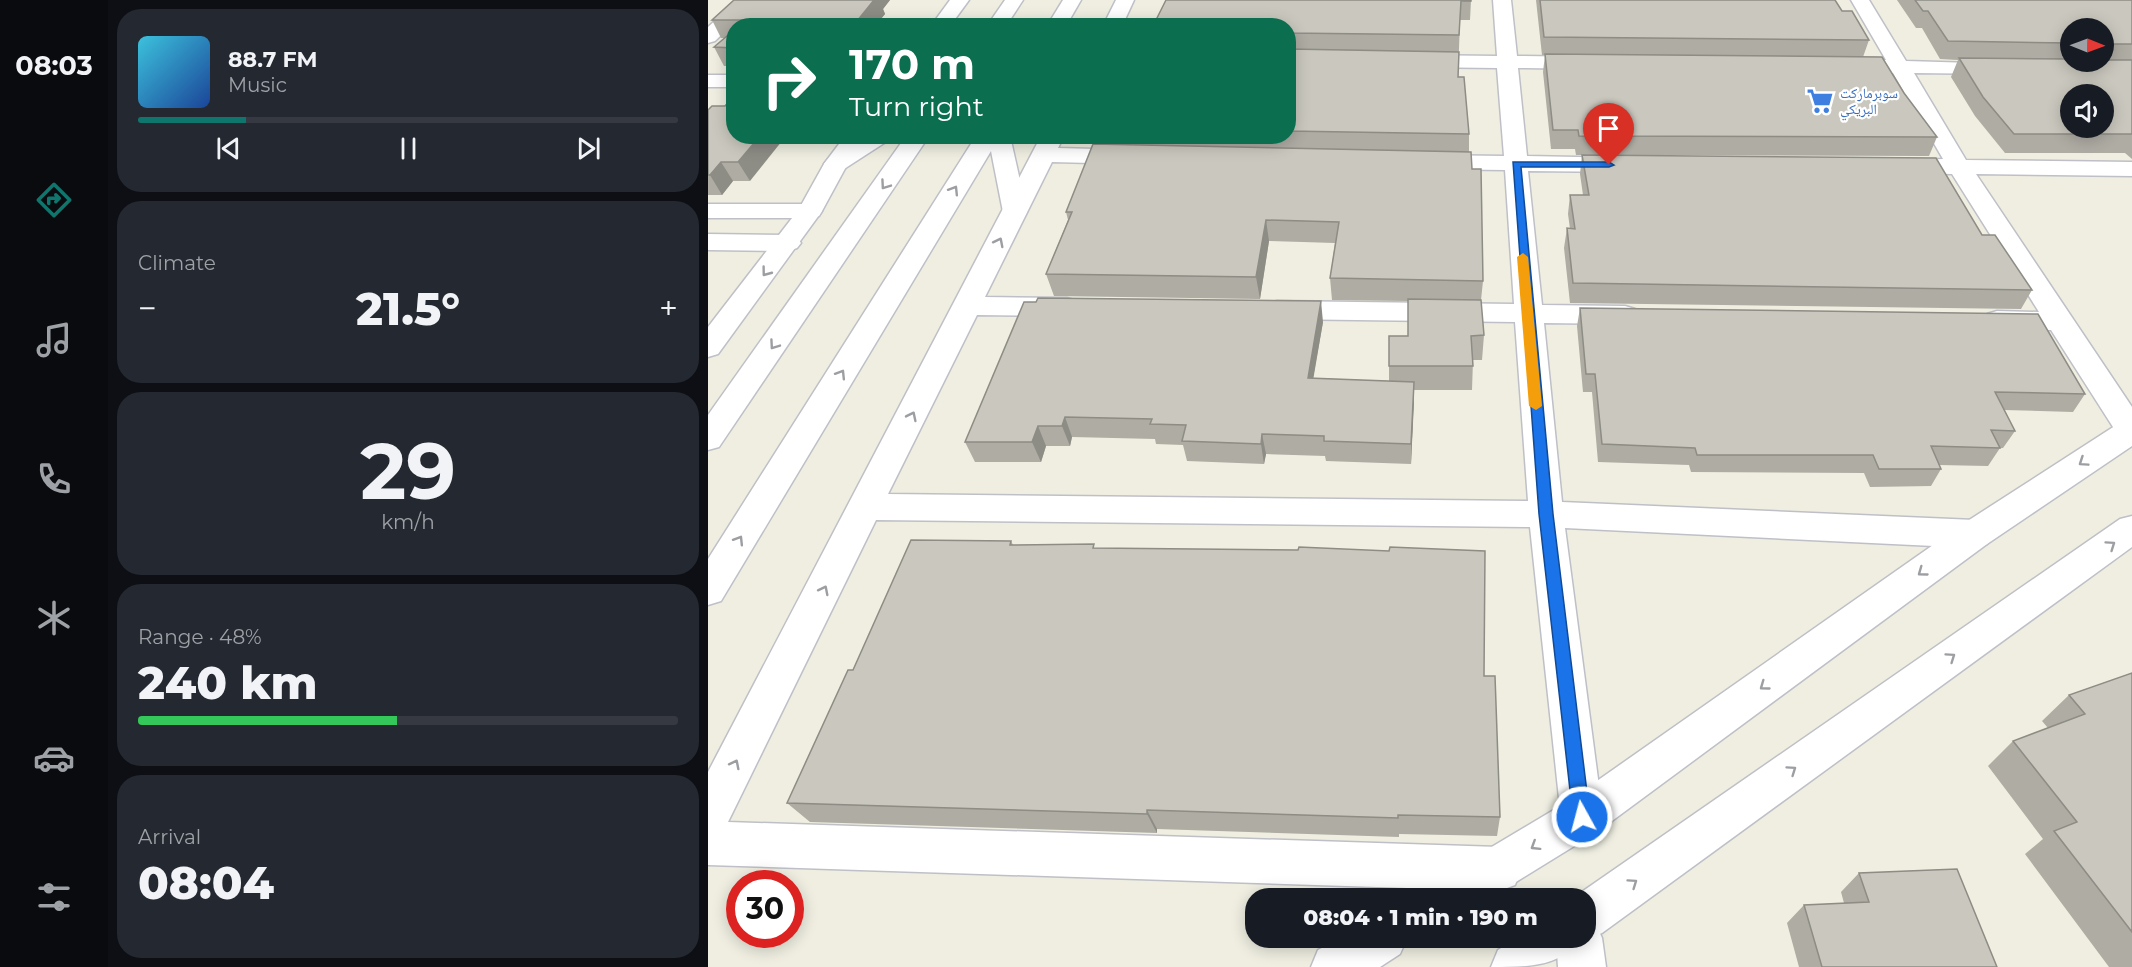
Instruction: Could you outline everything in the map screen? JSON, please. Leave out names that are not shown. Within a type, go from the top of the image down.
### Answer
[{"type":"street","points":[[729,18],[749,0]]},
{"type":"street","points":[[946,18],[960,0]]},
{"type":"street","points":[[1002,18],[1014,0]]},
{"type":"street","points":[[1061,18],[1072,0]]},
{"type":"street","points":[[1116,18],[1125,0]]},
{"type":"street","points":[[1502,0],[1509,62],[1527,314],[1546,514],[1582,817]]},
{"type":"street","points":[[1466,888],[1582,817],[1975,534],[2131,430],[1959,166],[1902,66],[1860,0]]},
{"type":"street","points":[[708,37],[726,21]]},
{"type":"street","points":[[1393,61],[1604,63]]},
{"type":"street","points":[[1818,66],[2017,68]]},
{"type":"street","points":[[708,81],[726,81]]},
{"type":"street","points":[[708,347],[788,243],[810,211],[836,164],[851,144]]},
{"type":"street","points":[[836,164],[870,144]]},
{"type":"street","points":[[708,439],[912,144]]},
{"type":"street","points":[[708,590],[983,144]]},
{"type":"street","points":[[1001,144],[1015,212]]},
{"type":"street","points":[[708,816],[1048,146],[1150,157]]},
{"type":"street","points":[[1398,162],[1648,165]]},
{"type":"street","points":[[1875,166],[2132,169]]},
{"type":"street","points":[[708,211],[810,211]]},
{"type":"street","points":[[708,242],[788,243]]},
{"type":"street","points":[[966,306],[1098,308]]},
{"type":"street","points":[[1253,310],[1645,315]]},
{"type":"street","points":[[1976,320],[2058,321]]},
{"type":"street","points":[[866,507],[1546,514],[1975,534]]},
{"type":"street","points":[[1596,910],[2132,530]]},
{"type":"street","points":[[708,843],[1499,868]]},
{"type":"street","points":[[1335,967],[1367,948]]},
{"type":"street","points":[[1515,967],[1542,948]]},
{"type":"street","points":[[1580,948],[1582,967]]},
{"type":"building","points":[[734,0],[874,0],[859,18],[726,18],[726,20],[712,20]]},
{"type":"building","points":[[1166,0],[1471,0],[1461,1],[1459,35],[1296,33],[1296,18],[1157,18]]},
{"type":"building","points":[[1540,0],[1835,0],[1842,11],[1852,11],[1869,40],[1544,37]]},
{"type":"building","points":[[1915,0],[2132,0],[2132,44],[2114,44],[2114,18],[2060,18],[2060,43],[1948,41],[1928,11],[1923,11]]},
{"type":"building","points":[[726,37],[726,48],[714,47]]},
{"type":"building","points":[[1296,49],[1459,52],[1458,77],[1464,77],[1469,134],[1296,131]]},
{"type":"building","points":[[1545,54],[1882,57],[1904,93],[1937,137],[1579,136],[1578,130],[1553,130]]},
{"type":"building","points":[[1959,58],[2060,59],[2060,72],[2114,72],[2114,60],[2132,60],[2132,134],[2114,134],[2114,84],[2060,84],[2060,134],[2014,134],[1983,97]]},
{"type":"building","points":[[712,106],[725,106],[726,144],[753,144],[738,162],[721,162],[708,175],[708,110]]},
{"type":"building","points":[[1093,144],[1471,152],[1472,169],[1481,169],[1483,281],[1330,278],[1339,222],[1266,220],[1256,277],[1046,274],[1072,212],[1066,212]]},
{"type":"building","points":[[1582,155],[1936,158],[1982,235],[1995,235],[2032,290],[1573,283],[1567,228],[1575,229],[1570,195],[1589,195]]},
{"type":"building","points":[[1038,298],[1321,301],[1308,378],[1414,382],[1411,444],[1324,441],[1324,436],[1262,434],[1261,444],[1182,441],[1186,425],[1150,424],[1152,419],[1065,417],[1062,426],[1038,426],[1032,442],[965,442],[1024,302],[1036,302]]},
{"type":"building","points":[[1408,299],[1481,300],[1484,335],[1471,336],[1473,366],[1389,366],[1389,336],[1408,336]]},
{"type":"building","points":[[1580,308],[2038,314],[2085,394],[1995,392],[2015,431],[1991,430],[2000,448],[1931,446],[1941,469],[1879,469],[1873,455],[1697,455],[1695,448],[1602,444],[1595,374],[1586,374]]},
{"type":"building","points":[[911,540],[1011,541],[1010,545],[1094,544],[1093,548],[1298,550],[1299,547],[1389,551],[1390,547],[1485,551],[1484,676],[1495,676],[1500,817],[1398,815],[1398,818],[1147,810],[1147,814],[787,803],[848,670],[853,670]]},
{"type":"building","points":[[2132,673],[2132,932],[2054,831],[2077,822],[2013,741],[2085,714],[2069,695]]},
{"type":"building","points":[[1957,869],[1997,967],[1822,967],[1804,905],[1869,902],[1859,873]]},
{"type":"slow traffic","points":[[1523,257],[1536,406]]},
{"type":"place","name":"سوبرماركت البريكي","points":[[1820,101]]},
{"type":"route","points":[[1582,817],[1546,514],[1527,314],[1516,164],[1609,165]]}]
